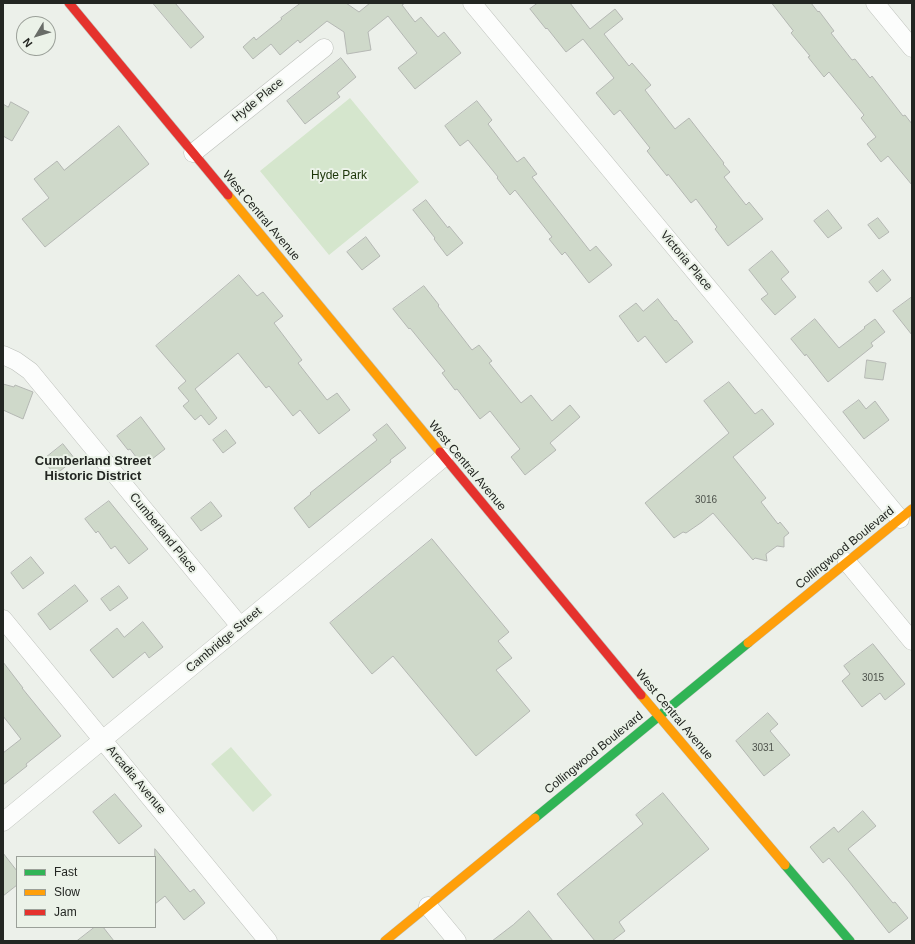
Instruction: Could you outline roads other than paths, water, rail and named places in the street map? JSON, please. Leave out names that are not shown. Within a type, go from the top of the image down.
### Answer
[{"type":"main road","name":"West Central Avenue","points":[[69,3],[658,716],[850,941]]},
{"type":"main road","name":"Collingwood Boulevard","points":[[385,941],[906,514]]},
{"type":"street","name":"Victoria Place","points":[[472,3],[906,514]]},
{"type":"street","points":[[875,3],[912,48]]},
{"type":"street","name":"Hyde Place","points":[[193,152],[324,48]]},
{"type":"street","name":"Cumberland Place","points":[[3,355],[16,361],[30,371],[44,387],[240,626]]},
{"type":"street","name":"Cambridge Street","points":[[3,822],[444,457]]},
{"type":"street","points":[[847,562],[912,641]]},
{"type":"street","name":"Arcadia Avenue","points":[[3,619],[268,941]]},
{"type":"street","points":[[428,906],[457,941]]},
{"type":"district","name":"Cumberland Street Historic District","points":[[93,468]]},
{"type":"park label","name":"Hyde Park","points":[[339,176]]}]
